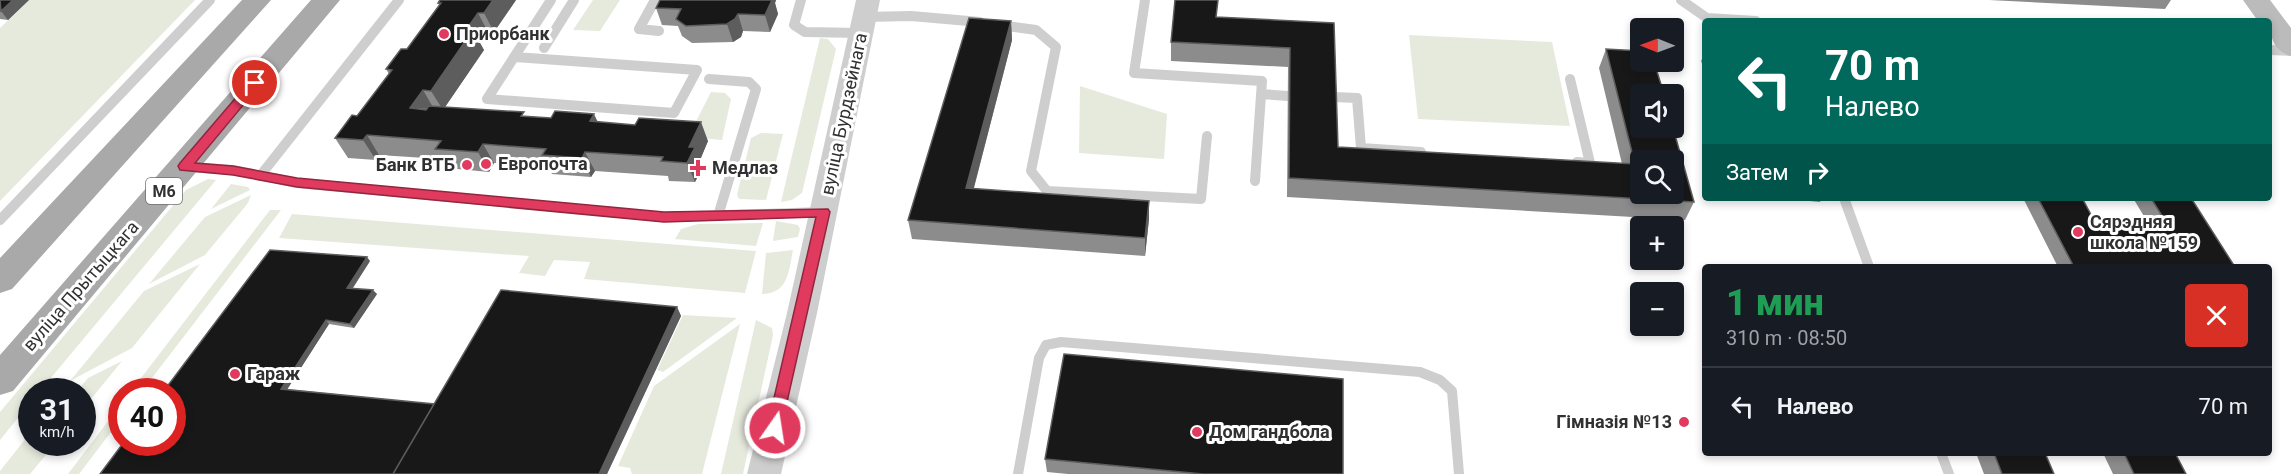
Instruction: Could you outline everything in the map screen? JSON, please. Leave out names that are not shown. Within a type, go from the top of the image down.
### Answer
[{"type":"main road","points":[[0,280],[257,0]]},
{"type":"main road","name":"вуліца Прытыцкага","points":[[0,380],[326,0]]},
{"type":"main road","points":[[2256,0],[2269,18]]},
{"type":"main road","points":[[2272,22],[2291,49]]},
{"type":"street","name":"вуліца Бурдзейнага","points":[[764,474],[824,212],[864,17]]},
{"type":"lane","points":[[0,220],[210,0]]},
{"type":"lane","points":[[260,177],[399,0]]},
{"type":"lane","points":[[515,57],[697,70],[674,113],[487,99],[551,0]]},
{"type":"lane","points":[[544,48],[574,0]]},
{"type":"lane","points":[[655,0],[639,29],[659,31]]},
{"type":"lane","points":[[801,0],[794,25],[805,32],[864,17],[951,18],[1036,30],[1056,47],[1031,171],[1047,191],[1201,199],[1207,136]]},
{"type":"lane","points":[[1145,0],[1134,73],[1262,81],[1255,181]]},
{"type":"lane","points":[[1681,0],[1707,18]]},
{"type":"lane","points":[[2272,50],[2291,49]]},
{"type":"lane","points":[[709,79],[749,82],[756,89],[718,216]]},
{"type":"lane","points":[[1569,162],[1590,163],[1570,79]]},
{"type":"lane","points":[[1261,94],[1288,96]]},
{"type":"lane","points":[[1333,97],[1357,98],[1361,148],[1434,153]]},
{"type":"lane","points":[[184,166],[233,170],[297,183],[664,217],[824,212]]},
{"type":"lane","points":[[1845,201],[1868,264]]},
{"type":"lane","points":[[1018,474],[1039,358],[1046,345],[1061,342],[1420,372],[1440,380],[1452,391],[1459,474]]},
{"type":"lane","points":[[1942,456],[1949,474]]},
{"type":"shaded area","points":[[29,0],[195,0],[0,201],[0,28]]},
{"type":"shaded area","points":[[593,0],[620,0],[600,31],[573,30]]},
{"type":"shaded area","points":[[1409,35],[1552,42],[1570,126],[1418,119]]},
{"type":"shaded area","points":[[820,38],[828,39],[836,49],[802,193],[792,200],[781,202]]},
{"type":"shaded area","points":[[1080,86],[1167,114],[1164,159],[1079,153]]},
{"type":"shaded area","points":[[711,92],[725,93],[731,99],[722,140],[688,137]]},
{"type":"shaded area","points":[[761,133],[783,134],[766,200],[739,199],[737,195],[751,138]]},
{"type":"shaded area","points":[[208,179],[216,180],[51,378],[28,378],[186,190]]},
{"type":"shaded area","points":[[231,184],[248,187],[250,190],[211,209]]},
{"type":"shaded area","points":[[251,195],[248,203],[205,255],[149,284],[205,217]]},
{"type":"shaded area","points":[[270,210],[281,210],[152,378],[141,378]]},
{"type":"shaded area","points":[[292,214],[756,251],[745,293],[584,279],[590,262],[554,260],[545,276],[519,273],[529,256],[279,238]]},
{"type":"shaded area","points":[[776,221],[798,225],[800,229],[798,237],[773,241]]},
{"type":"shaded area","points":[[763,223],[756,246],[675,239],[681,229],[698,224]]},
{"type":"shaded area","points":[[793,250],[786,280],[782,286],[771,293],[762,294],[766,253]]},
{"type":"shaded area","points":[[200,264],[132,348],[72,378],[144,291]]},
{"type":"shaded area","points":[[683,315],[737,318],[663,372],[657,370]]},
{"type":"shaded area","points":[[756,320],[772,328],[773,335],[743,474],[721,474]]},
{"type":"shaded area","points":[[740,324],[702,474],[632,474],[630,468],[618,466],[654,386]]},
{"type":"shaded area","points":[[122,361],[96,393],[96,378],[88,378]]},
{"type":"shaded area","points":[[18,391],[18,418],[0,440],[0,412]]},
{"type":"shaded area","points":[[108,421],[108,436],[96,452],[96,437]]},
{"type":"shaded area","points":[[18,448],[18,456],[45,456],[30,474],[0,474]]},
{"type":"shaded area","points":[[82,456],[93,456],[79,474],[68,474]]},
{"type":"building","points":[[0,0],[13,0],[1,11]]},
{"type":"building","points":[[440,0],[493,0],[484,13],[478,13],[466,30],[473,30],[431,91],[423,90],[410,108],[426,110],[429,106],[524,112],[521,116],[551,118],[555,111],[594,114],[590,121],[635,125],[639,118],[701,122],[689,147],[695,147],[687,163],[661,161],[663,157],[585,152],[582,158],[542,155],[546,149],[483,144],[478,152],[435,149],[441,141],[367,135],[363,140],[335,138],[352,115],[357,116],[392,70],[386,69],[401,49],[407,49],[441,3],[438,3]]},
{"type":"building","points":[[660,0],[772,0],[765,15],[738,14],[727,24],[686,26],[676,19],[681,9],[656,8]]},
{"type":"building","points":[[1175,0],[1218,0],[1216,17],[1334,23],[1338,147],[1630,164],[1630,198],[1289,178],[1290,48],[1171,42]]},
{"type":"building","points":[[969,18],[1011,21],[966,188],[1149,201],[1145,238],[908,220]]},
{"type":"building","points":[[1606,49],[1630,50],[1630,72],[1657,72],[1661,84],[1630,84],[1630,138],[1676,138],[1679,150],[1631,150]]},
{"type":"building","points":[[1684,167],[1694,202],[1684,201]]},
{"type":"building","points":[[2040,201],[2084,201],[2094,220],[2167,224],[2153,201],[2193,201],[2233,264],[2072,264]]},
{"type":"building","points":[[270,250],[367,257],[347,288],[373,290],[350,324],[326,320],[281,389],[434,404],[393,474],[100,474],[114,456],[186,456],[186,378],[174,378]]},
{"type":"building","points":[[501,290],[677,307],[599,474],[393,474]]},
{"type":"building","name":"Дом гандбола","points":[[1064,354],[1343,379],[1343,474],[1203,474],[1045,459]]},
{"type":"building","points":[[1995,456],[2046,456],[2054,474],[2002,474]]},
{"type":"building","points":[[2125,456],[2177,456],[2186,474],[2134,474]]},
{"type":"place","name":"Приорбанк","points":[[444,34]]},
{"type":"place","name":"Европочта","points":[[486,164]]},
{"type":"place","name":"Банк ВТБ","points":[[467,165]]},
{"type":"place","name":"Медлаз","points":[[698,168]]},
{"type":"place","name":"Сярэдняя школа №159","points":[[2078,232]]},
{"type":"place","name":"Гараж","points":[[235,374]]},
{"type":"place","name":"Гімназія №13","points":[[1684,422]]},
{"type":"place","name":"Дом гандбола","points":[[1197,432]]},
{"type":"route","points":[[255,83],[184,166],[233,170],[297,183],[664,217],[824,212],[775,428]]}]
